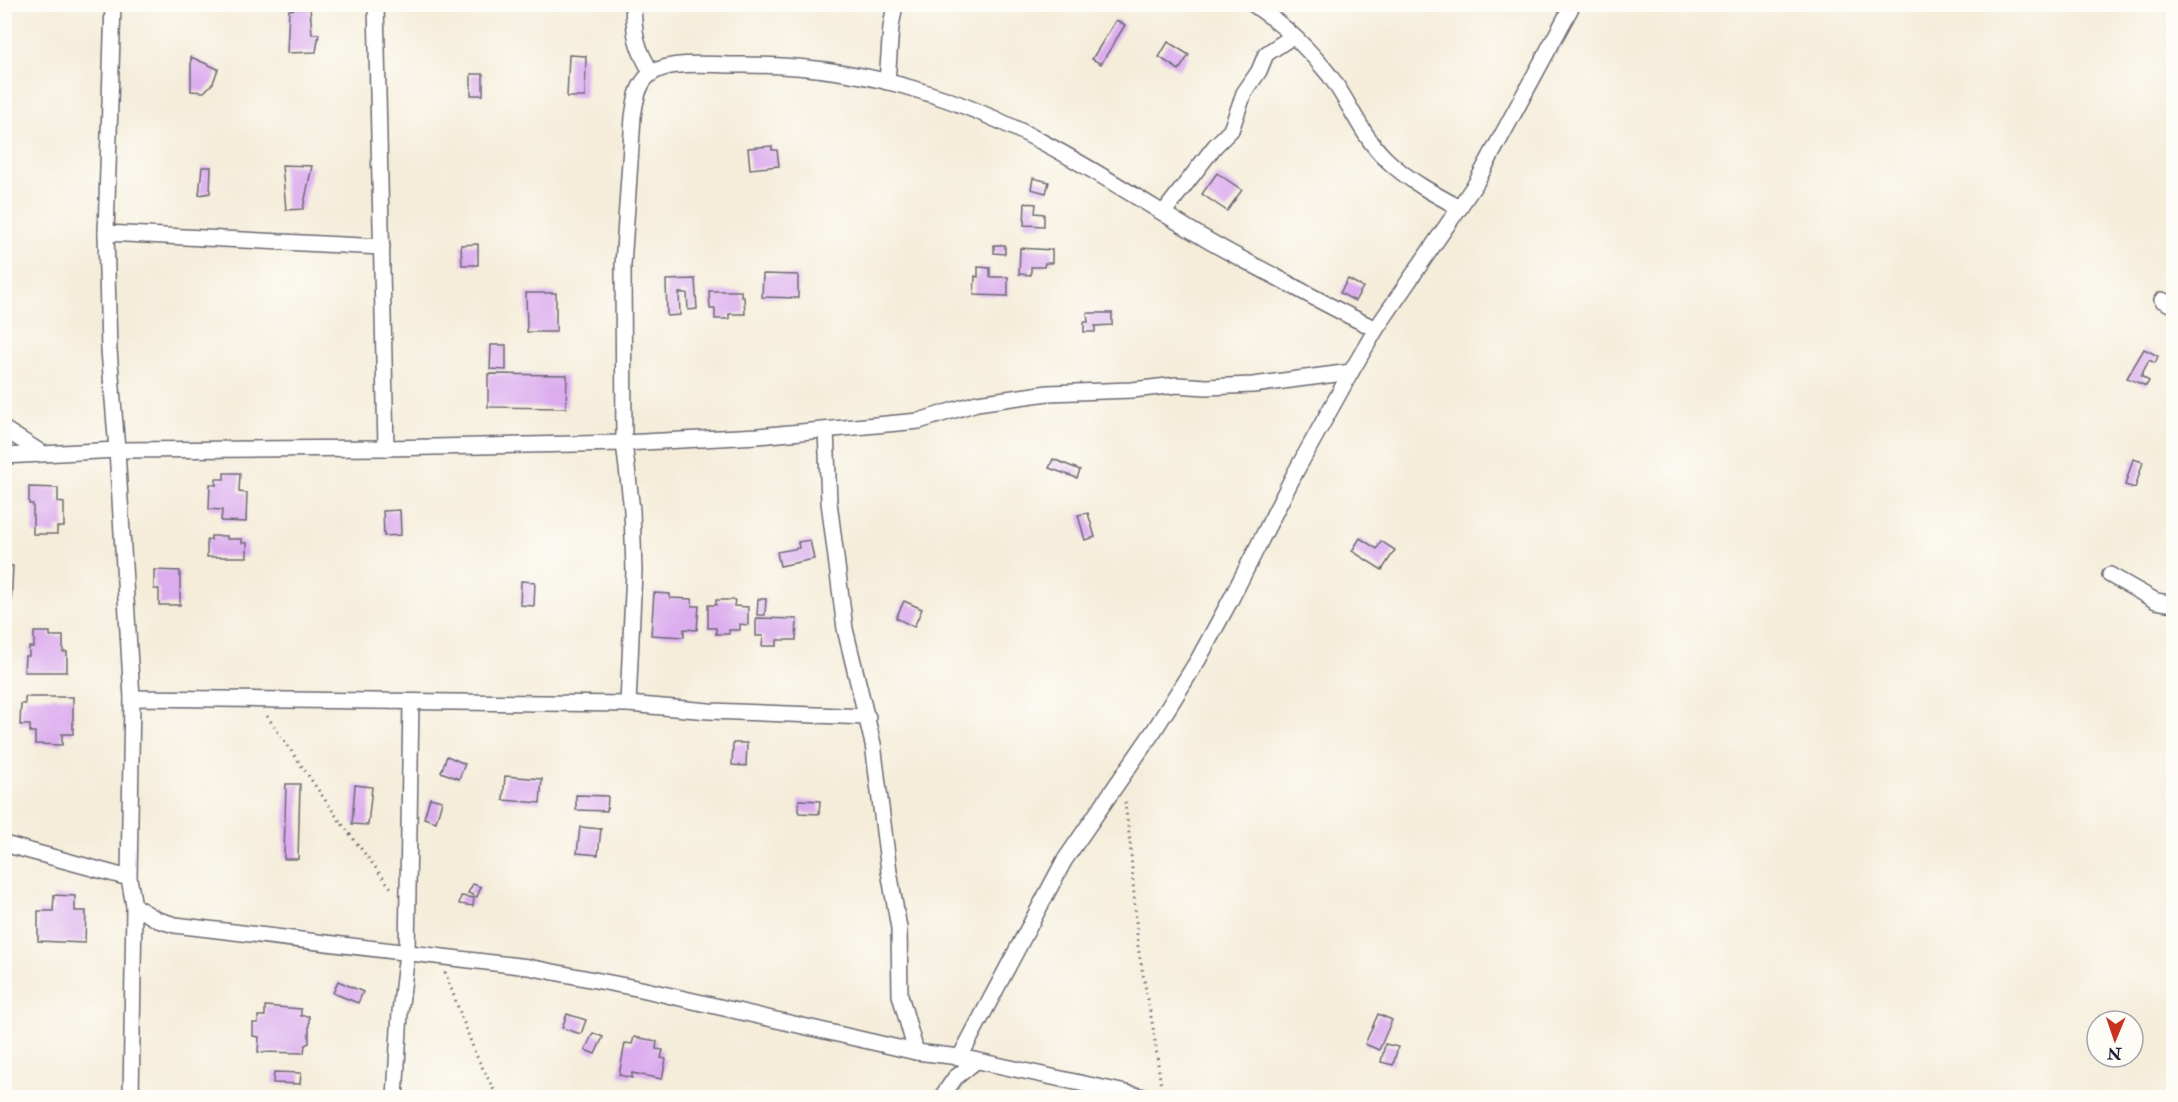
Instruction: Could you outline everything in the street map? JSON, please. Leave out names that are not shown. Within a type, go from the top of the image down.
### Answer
[{"type":"street","points":[[113,4],[106,232],[109,350],[132,698],[129,878],[134,906],[131,1098]]},
{"type":"street","points":[[376,4],[386,448]]},
{"type":"street","points":[[633,4],[634,35],[641,55],[652,73]]},
{"type":"street","points":[[887,82],[895,4]]},
{"type":"street","points":[[1253,4],[1271,16],[1293,36],[1329,75],[1376,148],[1386,159],[1434,194],[1460,208]]},
{"type":"street","points":[[960,1058],[1064,861],[1155,729],[1198,660],[1296,471],[1351,372],[1376,329],[1460,208],[1493,155],[1573,4]]},
{"type":"street","points":[[1164,212],[1215,146],[1231,130],[1244,93],[1259,71],[1266,54],[1293,36]]},
{"type":"street","points":[[628,704],[634,542],[624,443],[623,265],[633,117],[643,81],[652,73],[677,65],[756,64],[825,69],[925,92],[1005,123],[1077,160],[1205,239],[1376,329]]},
{"type":"street","points":[[106,232],[382,247]]},
{"type":"street","points":[[4,456],[117,450],[624,443],[758,436],[919,421],[977,403],[1048,393],[1132,390],[1177,385],[1206,387],[1253,385],[1351,372]]},
{"type":"street","points":[[4,429],[42,453]]},
{"type":"street","points":[[826,430],[830,502],[845,629],[878,772],[889,871],[899,928],[900,996],[916,1052]]},
{"type":"street","points":[[2110,575],[2156,601],[2174,604]]},
{"type":"street","points":[[132,698],[628,704],[709,711],[867,717]]},
{"type":"street","points":[[395,1098],[400,1012],[407,952],[411,702]]},
{"type":"street","points":[[4,844],[129,878]]},
{"type":"street","points":[[134,906],[158,920],[176,925],[528,967],[641,989],[916,1052],[976,1061],[1149,1098]]},
{"type":"street","points":[[941,1098],[955,1078],[976,1061]]},
{"type":"path","points":[[255,700],[339,820],[407,909]]},
{"type":"path","points":[[1121,777],[1130,842],[1138,947],[1154,1033],[1162,1098]]},
{"type":"path","points":[[438,956],[475,1053],[498,1098]]},
{"type":"building","points":[[310,7],[312,34],[319,34],[316,52],[287,53],[289,10]]},
{"type":"building","points":[[1116,20],[1125,25],[1101,64],[1092,59]]},
{"type":"building","points":[[1168,42],[1189,55],[1179,70],[1159,57]]},
{"type":"building","points":[[569,55],[586,56],[585,97],[567,97]]},
{"type":"building","points":[[191,57],[218,69],[213,83],[204,92],[191,91]]},
{"type":"building","points":[[471,74],[483,74],[483,95],[471,95]]},
{"type":"building","points":[[772,146],[772,150],[777,150],[779,166],[750,169],[748,148]]},
{"type":"building","points":[[282,165],[312,166],[303,209],[286,210]]},
{"type":"building","points":[[202,167],[211,167],[210,193],[199,195]]},
{"type":"building","points":[[1217,173],[1242,190],[1227,211],[1202,194]]},
{"type":"building","points":[[1033,178],[1049,182],[1046,193],[1031,189]]},
{"type":"building","points":[[1025,203],[1036,204],[1035,213],[1044,214],[1044,226],[1024,225]]},
{"type":"building","points":[[478,244],[478,265],[462,265],[461,245]]},
{"type":"building","points":[[994,245],[1005,245],[1005,254],[994,253]]},
{"type":"building","points":[[1020,248],[1052,250],[1052,263],[1045,263],[1044,267],[1031,267],[1031,275],[1019,274]]},
{"type":"building","points":[[978,267],[990,268],[990,277],[1008,277],[1008,296],[974,295]]},
{"type":"building","points":[[763,274],[798,275],[798,298],[762,297]]},
{"type":"building","points":[[695,279],[697,309],[688,310],[687,293],[679,293],[680,315],[667,316],[666,280]]},
{"type":"building","points":[[1348,279],[1363,287],[1355,301],[1340,293]]},
{"type":"building","points":[[709,291],[741,291],[741,297],[744,297],[745,314],[729,314],[729,319],[715,319],[715,309],[710,309]]},
{"type":"building","points":[[526,293],[556,293],[556,332],[527,332]]},
{"type":"building","points":[[1087,313],[1112,313],[1112,325],[1095,326],[1095,332],[1084,332],[1084,322],[1088,322]]},
{"type":"building","points":[[491,345],[506,345],[506,370],[490,369]]},
{"type":"building","points":[[2144,349],[2158,356],[2155,363],[2149,360],[2141,376],[2149,381],[2146,386],[2127,378]]},
{"type":"building","points":[[488,374],[567,375],[566,408],[488,407]]},
{"type":"building","points":[[1053,459],[1080,470],[1077,478],[1049,468]]},
{"type":"building","points":[[2133,459],[2143,462],[2135,488],[2125,485]]},
{"type":"building","points":[[224,473],[240,473],[239,492],[247,493],[246,522],[221,521],[222,510],[209,509],[210,484],[216,485],[216,479],[224,479]]},
{"type":"building","points":[[29,487],[58,488],[58,502],[64,503],[64,527],[57,527],[57,534],[33,534],[33,504],[29,504]]},
{"type":"building","points":[[400,510],[401,535],[384,536],[383,511]]},
{"type":"building","points":[[1088,513],[1095,537],[1085,540],[1078,515]]},
{"type":"building","points":[[211,536],[242,539],[242,543],[247,543],[247,557],[207,557],[207,540],[211,540]]},
{"type":"building","points":[[1360,538],[1377,549],[1381,541],[1395,550],[1382,570],[1352,551]]},
{"type":"building","points":[[810,540],[814,559],[780,566],[777,552],[799,548],[798,542]]},
{"type":"building","points":[[4,566],[13,566],[11,605],[4,605]]},
{"type":"building","points":[[154,570],[180,571],[180,605],[159,605],[159,589],[154,589]]},
{"type":"building","points":[[521,581],[535,582],[534,606],[520,605]]},
{"type":"building","points":[[654,593],[670,594],[670,598],[692,599],[692,606],[699,606],[697,630],[684,629],[684,637],[651,635]]},
{"type":"building","points":[[758,599],[766,599],[765,615],[757,615]]},
{"type":"building","points":[[716,600],[735,600],[734,606],[748,607],[748,625],[740,624],[740,630],[729,630],[729,634],[716,634],[716,628],[708,628],[708,605],[716,605]]},
{"type":"building","points":[[904,601],[922,609],[914,627],[896,618]]},
{"type":"building","points":[[756,618],[797,619],[796,640],[777,640],[777,646],[762,646],[763,636],[756,636]]},
{"type":"building","points":[[34,632],[50,632],[50,636],[63,636],[63,652],[67,652],[67,672],[24,672],[25,656],[29,656],[29,647],[34,647]]},
{"type":"building","points":[[25,697],[73,697],[73,734],[62,734],[62,745],[35,744],[35,732],[30,732],[30,725],[20,725],[21,704],[25,704]]},
{"type":"building","points":[[733,743],[747,743],[746,766],[732,765]]},
{"type":"building","points":[[447,756],[465,764],[459,779],[441,772]]},
{"type":"building","points":[[505,776],[542,779],[540,803],[503,800]]},
{"type":"building","points":[[286,784],[300,784],[298,859],[284,859]]},
{"type":"building","points":[[355,785],[372,787],[368,825],[352,824]]},
{"type":"building","points":[[576,795],[608,796],[607,811],[576,810]]},
{"type":"building","points":[[430,798],[442,801],[436,822],[424,818]]},
{"type":"building","points":[[799,800],[820,801],[819,814],[799,813]]},
{"type":"building","points":[[580,827],[601,829],[598,855],[577,853]]},
{"type":"building","points":[[473,884],[481,887],[477,897],[468,893]]},
{"type":"building","points":[[54,895],[75,896],[75,911],[86,911],[85,943],[38,941],[38,911],[53,911]]},
{"type":"building","points":[[461,896],[474,898],[473,906],[459,904]]},
{"type":"building","points":[[338,981],[363,992],[358,1003],[333,993]]},
{"type":"building","points":[[265,1006],[301,1009],[301,1016],[309,1016],[309,1043],[305,1045],[304,1053],[258,1052],[259,1037],[253,1036],[253,1023],[258,1023],[258,1016],[265,1016]]},
{"type":"building","points":[[567,1014],[586,1020],[581,1034],[562,1028]]},
{"type":"building","points":[[1378,1014],[1392,1020],[1379,1050],[1365,1044]]},
{"type":"building","points":[[593,1033],[603,1037],[595,1054],[585,1050]]},
{"type":"building","points":[[634,1037],[657,1041],[656,1049],[663,1050],[661,1058],[666,1059],[662,1079],[632,1073],[632,1078],[619,1075],[625,1043],[632,1044]]},
{"type":"building","points":[[1385,1044],[1398,1047],[1393,1065],[1381,1062]]},
{"type":"building","points":[[274,1072],[301,1073],[300,1084],[273,1083]]}]
